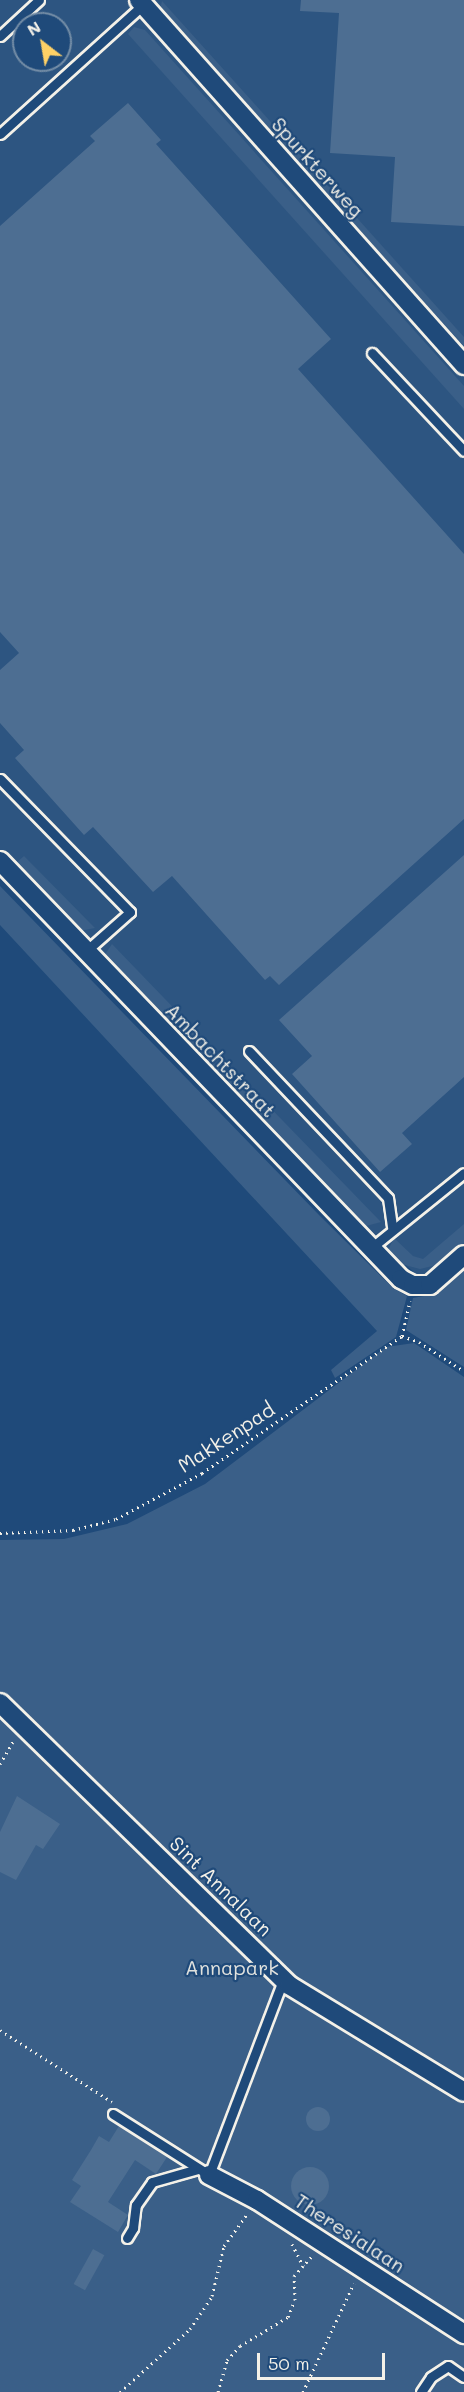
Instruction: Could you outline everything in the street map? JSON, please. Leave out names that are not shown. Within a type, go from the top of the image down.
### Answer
[{"type":"street","name":"Spurkterweg","points":[[141,2],[464,365]]},
{"type":"street","name":"Ambachtstraat","points":[[0,861],[370,1248],[413,1286]]},
{"type":"street","points":[[413,1286],[430,1285],[464,1255]]},
{"type":"street","name":"Sint Annalaan","points":[[0,1703],[285,1978],[464,2092]]},
{"type":"street","name":"Theresialaan","points":[[203,2172],[257,2200],[464,2334]]},
{"type":"lane","points":[[0,36],[39,0]]},
{"type":"lane","points":[[0,134],[141,2]]},
{"type":"lane","points":[[372,353],[464,451]]},
{"type":"lane","points":[[0,779],[130,912],[86,951]]},
{"type":"lane","points":[[249,1051],[388,1198],[392,1228]]},
{"type":"lane","points":[[370,1248],[392,1228],[464,1173]]},
{"type":"lane","points":[[203,2172],[285,1978]]},
{"type":"lane","points":[[113,2114],[203,2172]]},
{"type":"lane","points":[[127,2238],[134,2228],[136,2205],[152,2182],[203,2172]]},
{"type":"lane","points":[[421,2392],[431,2377],[448,2366],[464,2377]]},
{"type":"path","points":[[413,1286],[402,1336],[419,1342],[464,1371]]},
{"type":"path","name":"Makkenpad","points":[[0,1533],[73,1530],[116,1519],[202,1473],[402,1336]]},
{"type":"path","points":[[0,1764],[25,1727]]},
{"type":"path","points":[[0,2030],[118,2107],[113,2114]]},
{"type":"path","points":[[120,2392],[190,2329],[212,2296],[224,2246],[257,2200]]},
{"type":"path","points":[[218,2392],[227,2360],[240,2346],[288,2317],[296,2300],[294,2276],[303,2266]]},
{"type":"path","points":[[303,2392],[360,2267]]},
{"type":"shaded area","points":[[0,0],[464,0],[464,1290],[450,1303],[387,1249],[199,1064],[0,851]]},
{"type":"green space","points":[[162,1],[464,337],[464,346],[160,9]]},
{"type":"green space","points":[[134,27],[145,30],[464,386],[464,409],[128,34]]},
{"type":"green space","points":[[24,856],[95,928],[79,931],[15,864]]},
{"type":"green space","points":[[0,886],[320,1216],[393,1288],[407,1296],[396,1337],[335,1378],[331,1370],[377,1331],[0,925]]},
{"type":"green space","points":[[112,944],[381,1222],[366,1226],[104,956]]},
{"type":"green space","points":[[464,1224],[464,1243],[445,1263],[420,1269],[401,1264],[388,1250],[394,1238],[413,1256],[423,1259]]},
{"type":"green space","points":[[464,1269],[464,1367],[406,1330],[413,1298],[435,1294]]},
{"type":"green space","name":"Annapark","points":[[414,1343],[464,1377],[464,2392],[0,2392],[0,1540],[64,1539],[127,1524],[205,1484],[386,1347]]},
{"type":"building","points":[[301,0],[464,0],[464,226],[391,222],[395,157],[330,153],[339,13],[300,11]]},
{"type":"building","points":[[128,103],[161,140],[156,144],[331,339],[298,369],[464,554],[464,819],[279,985],[270,976],[265,980],[172,876],[153,892],[93,827],[84,835],[15,758],[24,750],[0,723],[0,670],[19,653],[0,632],[0,226],[95,141],[90,136]]},
{"type":"building","points":[[464,855],[464,1077],[402,1133],[412,1144],[380,1172],[292,1074],[312,1056],[279,1020]]},
{"type":"building","points":[[17,1796],[60,1824],[43,1849],[36,1845],[16,1880],[0,1872],[0,1832]]},
{"type":"building","points":[[318,2107],[326,2111],[330,2119],[326,2127],[318,2131],[310,2127],[306,2119],[310,2111]]},
{"type":"building","points":[[119,2126],[167,2157],[156,2174],[135,2160],[108,2202],[128,2215],[118,2232],[70,2202],[81,2186],[72,2180],[99,2136],[109,2142]]},
{"type":"building","points":[[310,2167],[324,2172],[329,2186],[324,2200],[310,2205],[296,2200],[291,2186],[296,2172]]},
{"type":"building","points":[[93,2249],[104,2255],[85,2290],[74,2284]]}]
